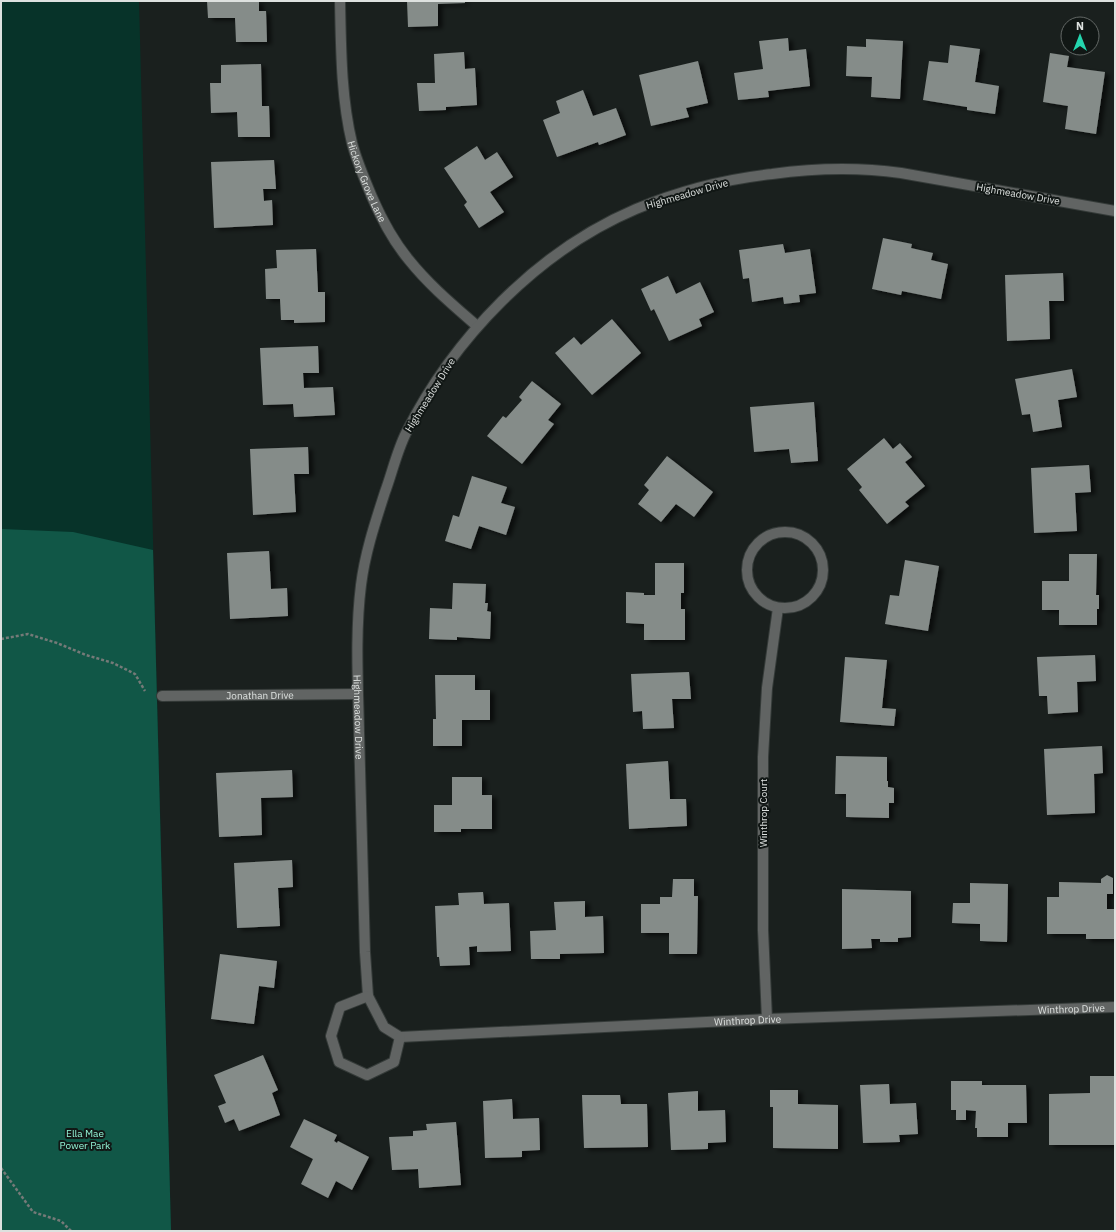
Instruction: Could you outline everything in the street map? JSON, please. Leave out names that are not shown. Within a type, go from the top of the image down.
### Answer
[{"type":"street","name":"Hickory Grove Lane","points":[[340,1],[343,88],[346,112],[352,144],[365,181],[388,229],[408,259],[443,297],[477,326]]},
{"type":"street","name":"Highmeadow Drive","points":[[400,1037],[384,1027],[368,996],[365,952],[358,694],[358,642],[361,585],[369,541],[405,435],[447,364],[477,326],[542,265],[587,234],[636,209],[696,189],[748,177],[806,169],[871,169],[1115,211]]},
{"type":"street","points":[[784,532],[796,534],[808,539],[816,548],[822,560],[823,573],[820,585],[813,596],[803,604],[791,608],[778,608],[766,604],[756,596],[750,586],[746,574],[747,561],[752,550],[760,540],[771,534],[784,532]]},
{"type":"street","name":"Winthrop Court","points":[[767,1019],[763,930],[763,757],[767,688],[778,608]]},
{"type":"street","name":"Jonathan Drive","points":[[162,696],[358,694]]},
{"type":"street","points":[[368,996],[340,1006],[331,1036],[339,1062],[367,1075],[394,1062],[400,1037]]},
{"type":"street","name":"Winthrop Drive","points":[[400,1037],[767,1019],[1115,1008]]},
{"type":"path","points":[[1,638],[28,634],[113,663],[135,674],[148,696],[162,696]]},
{"type":"path","points":[[1,1168],[33,1212],[61,1221],[71,1231]]},
{"type":"green space","name":"Ella Mae Power Park","points":[[1,1],[139,1],[171,1231],[1,1231]]},
{"type":"green space","points":[[1,529],[73,532],[153,550],[171,1231],[1,1231]]},
{"type":"building","points":[[207,1],[259,1],[259,11],[266,11],[267,42],[236,42],[235,18],[208,18]]},
{"type":"building","points":[[407,1],[465,1],[465,3],[438,4],[438,26],[408,27]]},
{"type":"building","points":[[788,38],[789,51],[806,49],[810,86],[768,91],[769,97],[738,100],[734,73],[763,69],[759,41]]},
{"type":"building","points":[[866,39],[903,41],[900,99],[871,97],[872,77],[846,76],[847,46],[866,47]]},
{"type":"building","points":[[950,45],[980,49],[975,82],[999,86],[995,114],[967,110],[967,107],[923,100],[929,61],[948,63]]},
{"type":"building","points":[[464,52],[465,69],[475,68],[477,105],[446,107],[446,110],[419,111],[417,83],[435,83],[434,54]]},
{"type":"building","points":[[1050,53],[1060,55],[1060,56],[1069,56],[1067,67],[1105,72],[1096,134],[1065,129],[1068,106],[1043,102]]},
{"type":"building","points":[[698,61],[708,103],[686,108],[689,117],[651,126],[639,75]]},
{"type":"building","points":[[261,64],[262,106],[269,106],[270,137],[238,137],[237,112],[211,113],[210,83],[221,83],[221,65]]},
{"type":"building","points":[[583,90],[593,116],[616,108],[626,135],[599,145],[598,142],[557,157],[543,120],[560,113],[556,101]]},
{"type":"building","points":[[477,146],[485,160],[497,152],[513,177],[490,192],[504,212],[479,228],[464,205],[467,202],[444,168]]},
{"type":"building","points":[[274,160],[276,189],[263,189],[264,201],[272,200],[273,225],[214,228],[211,162]]},
{"type":"building","points":[[883,238],[912,244],[911,248],[933,253],[931,260],[948,264],[941,299],[902,291],[901,295],[872,289]]},
{"type":"building","points":[[783,244],[785,253],[810,249],[816,293],[799,295],[800,302],[784,304],[783,297],[752,302],[749,278],[743,279],[739,250]]},
{"type":"building","points":[[316,249],[318,292],[325,292],[325,322],[294,323],[294,320],[281,320],[280,299],[266,299],[265,269],[277,268],[276,250]]},
{"type":"building","points":[[1063,273],[1064,301],[1049,301],[1050,339],[1007,341],[1005,275]]},
{"type":"building","points":[[668,276],[676,294],[700,282],[714,312],[699,319],[702,326],[669,341],[654,309],[651,311],[641,289]]},
{"type":"building","points":[[612,319],[641,353],[592,395],[555,353],[574,337],[581,345]]},
{"type":"building","points":[[318,346],[319,373],[303,373],[304,388],[333,387],[335,415],[294,417],[293,404],[263,405],[260,348]]},
{"type":"building","points":[[1072,369],[1077,397],[1058,400],[1062,427],[1033,432],[1030,414],[1022,415],[1015,379]]},
{"type":"building","points":[[532,381],[561,404],[548,420],[554,424],[522,464],[487,436],[503,416],[506,418],[522,400],[519,397]]},
{"type":"building","points":[[814,402],[818,461],[791,463],[789,449],[754,452],[750,407]]},
{"type":"building","points":[[884,438],[893,449],[900,443],[912,457],[905,462],[925,486],[905,502],[909,506],[887,524],[859,490],[862,487],[847,469]]},
{"type":"building","points":[[308,447],[309,474],[294,474],[296,512],[253,515],[250,449]]},
{"type":"building","points":[[667,456],[713,492],[694,517],[676,504],[661,522],[638,504],[649,490],[644,485]]},
{"type":"building","points":[[1089,465],[1091,492],[1075,493],[1077,531],[1034,533],[1031,468]]},
{"type":"building","points":[[472,476],[507,487],[501,503],[515,507],[506,535],[479,526],[471,549],[445,541],[453,515],[459,517]]},
{"type":"building","points":[[269,551],[271,589],[287,588],[288,616],[230,619],[227,553]]},
{"type":"building","points":[[1069,554],[1097,554],[1096,595],[1099,595],[1099,609],[1097,609],[1097,625],[1059,625],[1059,610],[1042,610],[1042,581],[1069,581]]},
{"type":"building","points":[[905,560],[939,566],[928,631],[885,624],[890,595],[899,596]]},
{"type":"building","points":[[655,563],[684,563],[684,593],[681,593],[681,609],[685,609],[685,640],[644,640],[644,624],[626,623],[626,592],[655,595]]},
{"type":"building","points":[[453,583],[486,584],[485,603],[488,603],[487,611],[491,612],[490,639],[457,637],[457,640],[429,639],[430,608],[452,609]]},
{"type":"building","points":[[1095,655],[1096,681],[1077,682],[1078,712],[1048,714],[1047,696],[1039,696],[1037,657]]},
{"type":"building","points":[[845,657],[887,660],[882,708],[896,709],[894,726],[840,722]]},
{"type":"building","points":[[689,672],[691,699],[672,699],[674,728],[643,729],[642,711],[633,712],[631,674]]},
{"type":"building","points":[[435,675],[475,675],[475,690],[490,690],[490,720],[462,720],[462,746],[433,746],[433,719],[436,719]]},
{"type":"building","points":[[1102,746],[1103,773],[1094,774],[1095,813],[1047,815],[1044,749]]},
{"type":"building","points":[[836,756],[887,757],[888,787],[894,788],[894,803],[889,803],[889,818],[846,817],[846,794],[835,794]]},
{"type":"building","points":[[668,761],[670,799],[686,799],[687,826],[629,829],[626,764]]},
{"type":"building","points":[[292,770],[293,797],[261,798],[262,835],[219,837],[216,773]]},
{"type":"building","points":[[452,777],[482,777],[482,795],[492,795],[492,829],[461,829],[461,832],[434,832],[434,805],[452,805]]},
{"type":"building","points":[[292,860],[293,887],[278,888],[280,926],[237,928],[234,863]]},
{"type":"building","points":[[1107,875],[1113,878],[1113,894],[1107,894],[1107,909],[1115,909],[1115,939],[1086,939],[1086,934],[1047,934],[1047,897],[1059,897],[1059,882],[1101,883],[1101,879]]},
{"type":"building","points":[[673,879],[694,879],[694,896],[698,896],[697,954],[669,954],[669,933],[641,933],[641,904],[660,904],[660,897],[672,897]]},
{"type":"building","points":[[970,883],[1008,884],[1007,942],[980,941],[980,924],[952,923],[953,903],[970,903]]},
{"type":"building","points":[[842,889],[911,891],[911,937],[898,938],[898,942],[880,942],[880,939],[871,939],[872,948],[842,949]]},
{"type":"building","points":[[483,892],[484,904],[509,903],[511,951],[477,952],[477,946],[469,947],[470,965],[440,966],[439,957],[437,957],[435,906],[459,905],[458,893]]},
{"type":"building","points":[[585,901],[585,917],[603,916],[604,953],[560,954],[560,959],[531,959],[530,931],[556,930],[554,902]]},
{"type":"building","points":[[220,954],[277,961],[274,988],[259,986],[254,1024],[211,1019]]},
{"type":"building","points":[[263,1055],[278,1090],[272,1093],[280,1115],[239,1131],[234,1119],[225,1123],[218,1106],[226,1103],[214,1075]]},
{"type":"building","points":[[1090,1076],[1115,1076],[1115,1145],[1049,1145],[1049,1094],[1090,1093]]},
{"type":"building","points":[[951,1081],[982,1081],[982,1085],[1026,1085],[1027,1123],[1008,1123],[1008,1137],[977,1137],[977,1128],[975,1128],[976,1111],[966,1110],[966,1120],[956,1120],[956,1110],[951,1110]]},
{"type":"building","points":[[889,1084],[890,1104],[916,1103],[918,1134],[899,1135],[900,1142],[863,1143],[860,1085]]},
{"type":"building","points":[[770,1090],[798,1090],[798,1104],[838,1105],[838,1149],[773,1148],[773,1107],[770,1107]]},
{"type":"building","points":[[698,1091],[698,1111],[725,1110],[726,1142],[708,1143],[708,1149],[671,1150],[668,1093]]},
{"type":"building","points":[[582,1095],[620,1095],[621,1104],[647,1104],[648,1147],[584,1148]]},
{"type":"building","points":[[512,1099],[513,1119],[539,1118],[540,1150],[522,1151],[522,1157],[485,1158],[483,1101]]},
{"type":"building","points":[[304,1119],[337,1135],[334,1141],[337,1143],[338,1141],[369,1157],[352,1190],[336,1181],[328,1198],[301,1184],[313,1159],[290,1147]]},
{"type":"building","points":[[456,1122],[461,1185],[419,1188],[418,1169],[392,1170],[389,1137],[413,1136],[413,1131],[427,1130],[426,1124]]}]
